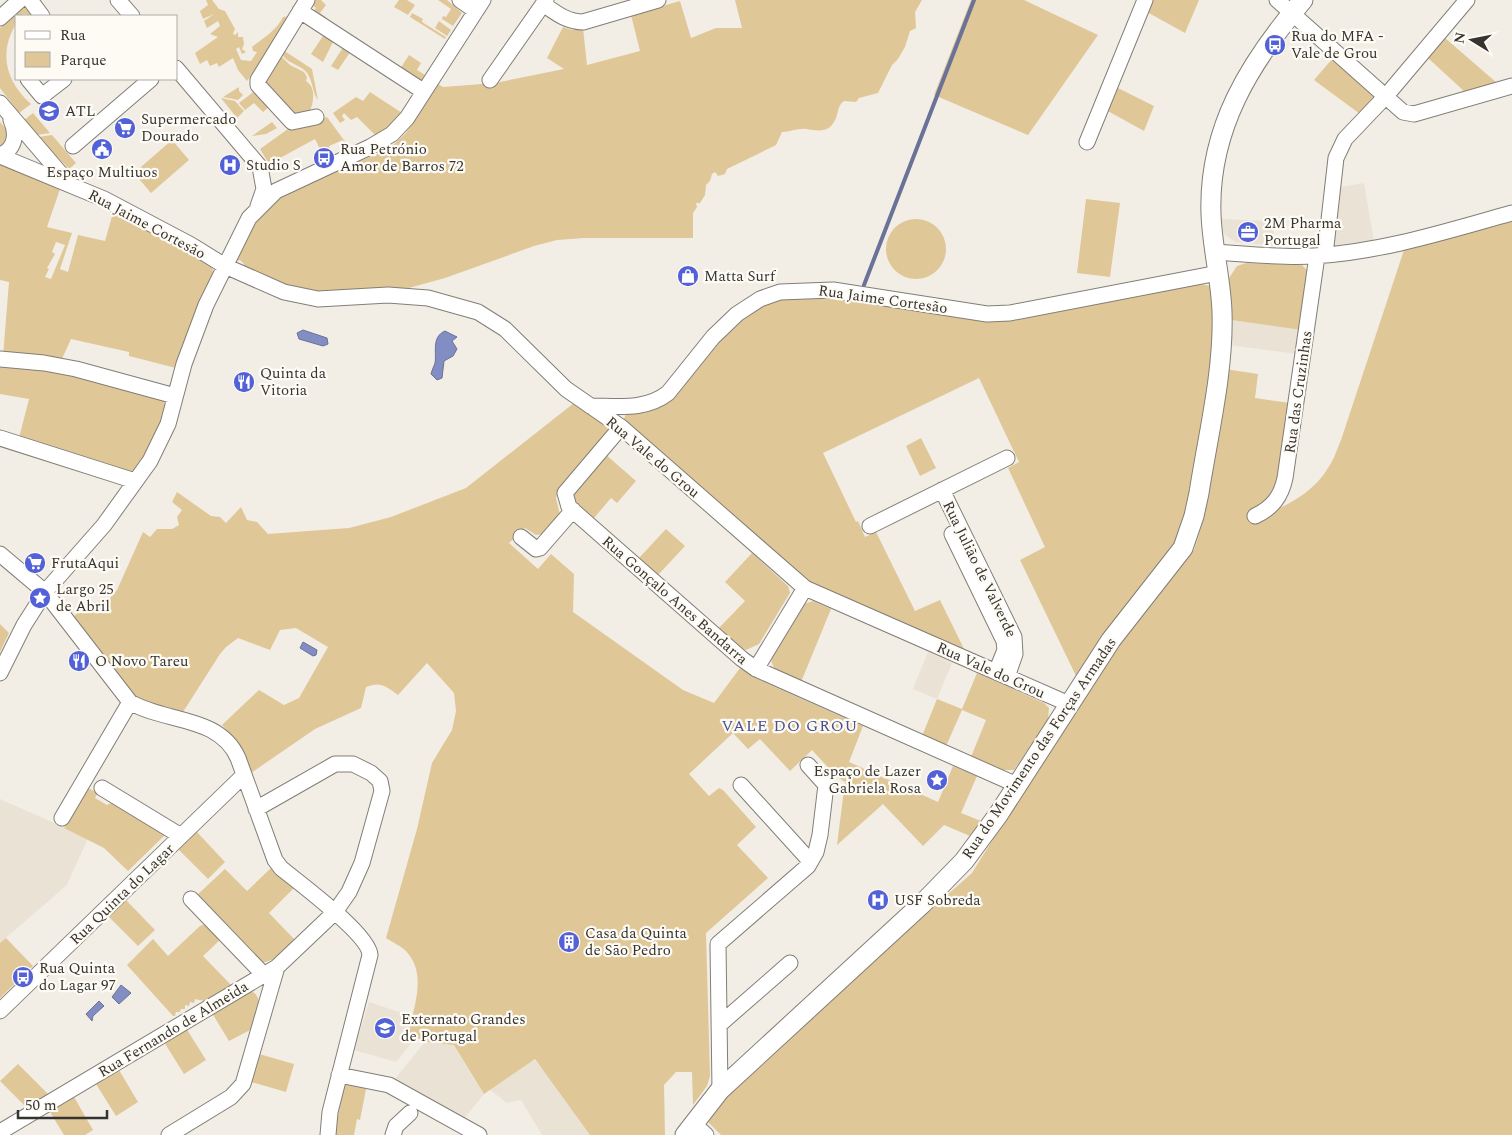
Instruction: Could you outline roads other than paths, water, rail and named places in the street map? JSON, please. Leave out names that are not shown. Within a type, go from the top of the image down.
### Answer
[{"type":"main road","name":"Rua do Movimento das Forças Armadas","points":[[695,1131],[720,1090],[949,879],[976,846],[1123,622],[1183,548],[1190,532],[1199,493],[1221,342],[1222,312],[1212,229],[1211,196],[1217,156],[1228,116],[1244,80],[1257,58],[1298,7]]},
{"type":"street","points":[[0,18],[20,0]]},
{"type":"street","points":[[30,0],[41,15]]},
{"type":"street","points":[[118,0],[131,15]]},
{"type":"street","points":[[0,672],[24,625],[45,592],[104,526],[136,481],[159,443],[194,335],[241,231],[258,207],[276,191],[291,182],[370,147],[392,134],[407,118],[480,5],[460,0]]},
{"type":"street","points":[[490,80],[545,2],[564,18],[574,22],[583,22],[658,0]]},
{"type":"street","points":[[1087,142],[1145,0]]},
{"type":"street","points":[[1277,0],[1298,7],[1402,112],[1414,114],[1512,86]]},
{"type":"street","name":"Rua das Cruzinhas","points":[[1255,516],[1273,505],[1283,487],[1336,158],[1345,140],[1386,96],[1467,0]]},
{"type":"street","points":[[316,117],[292,122],[258,85],[259,74],[304,5],[423,91]]},
{"type":"street","points":[[178,70],[260,168],[264,189],[258,207]]},
{"type":"street","points":[[29,80],[42,96],[63,80]]},
{"type":"street","points":[[73,146],[150,80]]},
{"type":"street","name":"Rua Jaime Cortesão","points":[[0,103],[70,185],[151,223],[225,266]]},
{"type":"street","name":"Rua Jaime Cortesão","points":[[0,156],[10,149],[15,137],[15,129],[10,116]]},
{"type":"street","points":[[0,156],[70,185]]},
{"type":"street","points":[[1215,252],[1296,257],[1321,255],[1392,244],[1512,213]]},
{"type":"street","name":"Rua Vale do Grou","points":[[225,266],[284,292],[302,297],[333,300],[388,295],[419,297],[443,301],[478,312],[505,329],[566,389],[620,427],[804,588],[1069,704]]},
{"type":"street","name":"Rua Jaime Cortesão","points":[[590,406],[644,406],[659,400],[668,394],[713,338],[737,314],[760,299],[780,292],[833,290],[987,314],[1010,313],[1218,273]]},
{"type":"street","points":[[0,359],[44,363],[76,369],[175,396]]},
{"type":"street","points":[[521,537],[536,549],[540,548],[573,510],[566,500],[565,494],[620,427]]},
{"type":"street","points":[[0,438],[136,481]]},
{"type":"street","points":[[870,526],[1007,458]]},
{"type":"street","name":"Rua Julião de Valverde","points":[[938,492],[1014,637],[1015,654],[1001,675]]},
{"type":"street","name":"Rua Gonçalo Anes Bandarra","points":[[573,510],[742,659],[756,669],[1017,785]]},
{"type":"street","points":[[1,554],[45,592],[130,702],[150,712],[189,721],[214,731],[230,744],[272,852],[281,868],[335,912],[367,944],[370,955],[330,1112],[328,1135]]},
{"type":"street","points":[[756,669],[804,588]]},
{"type":"street","points":[[62,818],[130,702]]},
{"type":"street","name":"Rua Fernando de Almeida","points":[[0,1132],[271,971],[335,912],[349,892],[362,863],[381,798],[382,786],[377,777],[353,764],[335,764],[256,809]]},
{"type":"street","points":[[720,1090],[718,944],[808,866],[820,835],[826,785],[808,765]]},
{"type":"street","name":"Rua Quinta do Lagar","points":[[0,1012],[243,776]]},
{"type":"street","points":[[741,784],[810,861]]},
{"type":"street","points":[[102,788],[181,836]]},
{"type":"street","points":[[169,1135],[231,1097],[242,1084],[271,971],[191,899]]},
{"type":"street","points":[[718,1025],[790,963]]},
{"type":"street","points":[[339,1076],[389,1085],[479,1135]]},
{"type":"street","points":[[392,1135],[396,1126],[410,1113]]},
{"type":"water","points":[[303,330],[327,338],[328,344],[323,346],[299,339],[297,333]]},
{"type":"water","points":[[445,331],[457,337],[452,341],[457,349],[453,356],[444,361],[442,378],[437,380],[431,374],[435,363],[436,341]]},
{"type":"water","points":[[303,642],[317,650],[316,655],[313,656],[300,648]]},
{"type":"water","points":[[121,985],[131,993],[119,1004],[112,997]]},
{"type":"water","points":[[99,1001],[104,1006],[93,1016],[92,1021],[86,1014]]},
{"type":"waterway","points":[[864,285],[974,0]]},
{"type":"place","name":"Rua do MFA - Vale de Grou","points":[[1275,45]]},
{"type":"place","name":"ATL","points":[[49,111]]},
{"type":"place","name":"Supermercado Dourado","points":[[125,128]]},
{"type":"place","name":"Espaço Multiuos","points":[[102,149]]},
{"type":"place","name":"Rua Petrónio Amor de Barros 72","points":[[324,158]]},
{"type":"place","name":"Studio S","points":[[230,165]]},
{"type":"place","name":"2M Pharma Portugal","points":[[1248,232]]},
{"type":"place","name":"Matta Surf","points":[[688,276]]},
{"type":"place","name":"Quinta da Vitoria","points":[[244,382]]},
{"type":"place","name":"FrutaAqui","points":[[35,563]]},
{"type":"place","name":"Largo 25 de Abril","points":[[40,598]]},
{"type":"place","name":"O Novo Tareu","points":[[79,661]]},
{"type":"place","name":"Espaço de Lazer Gabriela Rosa","points":[[937,780]]},
{"type":"place","name":"USF Sobreda","points":[[878,900]]},
{"type":"place","name":"Casa da Quinta de São Pedro","points":[[569,942]]},
{"type":"place","name":"Rua Quinta do Lagar 97","points":[[23,977]]},
{"type":"place","name":"Externato Grandes de Portugal","points":[[385,1028]]},
{"type":"district","name":"VALE DO GROU","points":[[790,725]]}]
